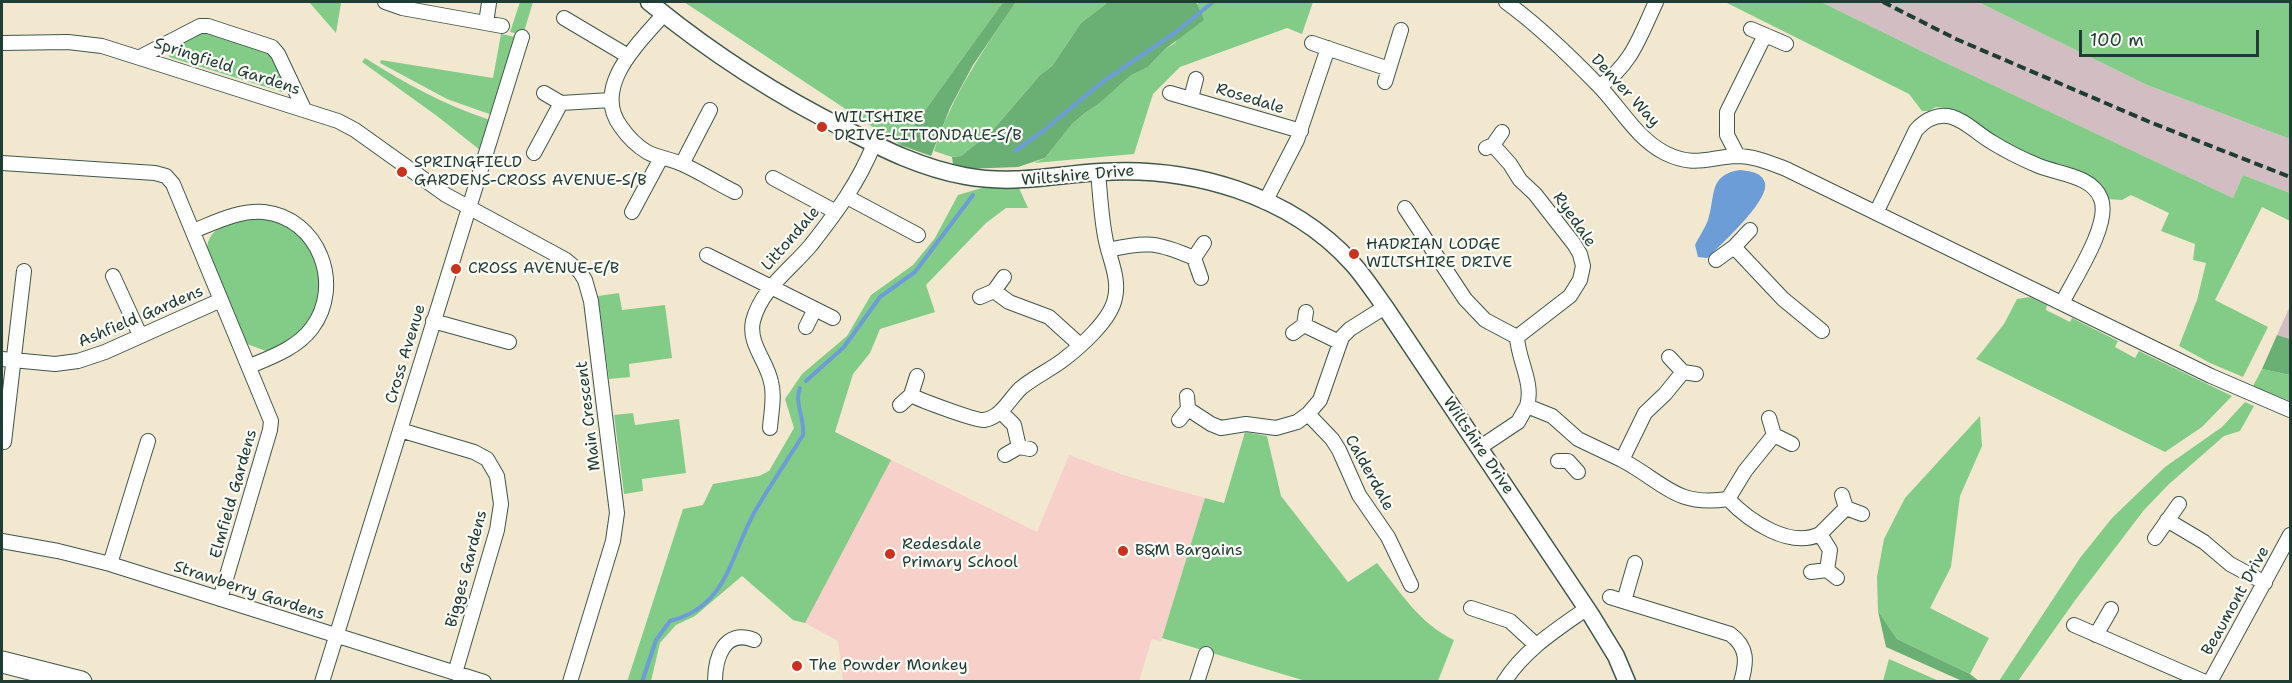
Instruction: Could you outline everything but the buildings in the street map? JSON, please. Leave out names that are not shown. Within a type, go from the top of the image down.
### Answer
[{"type":"main road","points":[[2,662],[81,681]]},
{"type":"street","points":[[384,2],[402,8],[502,26]]},
{"type":"street","name":"Wiltshire Drive","points":[[650,2],[704,45],[776,92],[874,144],[921,164],[982,178],[1017,181],[1098,172],[1144,171],[1194,176],[1230,187],[1291,215],[1336,247],[1353,264],[1586,609],[1616,656],[1627,681]]},
{"type":"street","name":"Denver Way","points":[[1506,2],[1530,20],[1600,86],[1640,134],[1665,153],[1686,160],[1706,162],[1738,156]]},
{"type":"street","points":[[1600,86],[1625,64],[1656,2]]},
{"type":"street","points":[[486,23],[489,3]]},
{"type":"street","points":[[664,14],[628,56],[616,78],[611,100],[614,116],[624,132],[639,147],[661,158],[682,164],[735,192]]},
{"type":"street","points":[[564,18],[628,56]]},
{"type":"street","name":"Springfield Gardens","points":[[140,57],[200,26],[208,26],[266,44],[278,54],[304,109]]},
{"type":"street","points":[[1312,43],[1328,48],[1387,76],[1401,30]]},
{"type":"street","points":[[1786,44],[1758,32],[1727,111],[1727,135],[1738,156],[1786,169],[2232,386],[2290,410]]},
{"type":"street","name":"Cross Avenue","points":[[322,681],[522,37]]},
{"type":"street","name":"Springfield Gardens","points":[[2,43],[81,42],[140,57],[304,109],[338,121],[355,130],[438,190],[468,207]]},
{"type":"street","name":"Rosedale","points":[[1265,202],[1300,131],[1328,48]]},
{"type":"street","name":"Rosedale","points":[[1191,98],[1196,80]]},
{"type":"street","points":[[544,93],[561,103],[611,100]]},
{"type":"street","name":"Rosedale","points":[[1170,93],[1300,131]]},
{"type":"street","points":[[534,153],[561,103]]},
{"type":"street","points":[[682,164],[710,110]]},
{"type":"street","points":[[1876,213],[1916,130],[1926,121],[1938,116],[1959,120],[1992,143],[2019,157],[2085,181],[2100,195],[2103,207],[2102,224],[2062,303]]},
{"type":"street","name":"Ryedale","points":[[1502,132],[1489,146],[1510,164],[1520,180],[1535,194],[1574,244],[1582,259],[1582,273],[1574,291],[1517,337]]},
{"type":"street","name":"Littondale","points":[[770,428],[772,384],[754,342],[752,329],[759,307],[847,197],[864,171],[874,144]]},
{"type":"street","points":[[632,212],[661,158]]},
{"type":"street","name":"Elmfield Gardens","points":[[2,163],[161,175],[170,179],[173,184],[269,412],[271,425],[220,599]]},
{"type":"street","points":[[912,395],[978,420],[991,418],[1001,412],[1023,386],[1062,360],[1105,320],[1114,303],[1116,284],[1108,250],[1098,172]]},
{"type":"street","name":"Littondale","points":[[773,178],[836,212]]},
{"type":"street","points":[[847,197],[918,235]]},
{"type":"street","name":"Main Crescent","points":[[468,207],[573,266],[585,280],[591,301],[617,522],[570,681]]},
{"type":"street","points":[[1405,208],[1465,299],[1485,320],[1517,337],[1518,352],[1529,389],[1527,406],[1518,422],[1479,448]]},
{"type":"street","points":[[193,231],[244,213],[273,214],[301,229],[324,261],[327,277],[324,301],[311,329],[297,343],[250,366]]},
{"type":"street","points":[[1716,260],[1734,247],[1750,230]]},
{"type":"street","points":[[1108,250],[1149,243],[1164,246],[1194,258],[1201,278]]},
{"type":"street","points":[[1194,258],[1204,243]]},
{"type":"street","points":[[1734,247],[1778,294],[1822,331]]},
{"type":"street","name":"Littondale","points":[[706,255],[833,318]]},
{"type":"street","points":[[4,442],[8,359],[24,271]]},
{"type":"street","points":[[113,276],[140,335]]},
{"type":"street","points":[[980,297],[994,291],[1004,277]]},
{"type":"street","points":[[994,291],[1009,302],[1049,317],[1080,345]]},
{"type":"street","name":"Ashfield Gardens","points":[[8,359],[66,363],[94,356],[221,300]]},
{"type":"street","points":[[1184,408],[1211,424],[1226,428],[1246,424],[1269,428],[1283,427],[1297,422],[1308,414],[1322,395],[1339,342],[1350,329],[1384,307]]},
{"type":"street","points":[[806,327],[815,309]]},
{"type":"street","points":[[434,321],[509,342]]},
{"type":"street","points":[[1301,324],[1339,342]]},
{"type":"street","points":[[1622,460],[1645,413],[1689,373],[1669,357]]},
{"type":"street","points":[[900,405],[912,395],[916,376]]},
{"type":"street","points":[[1527,406],[1552,416],[1578,439],[1622,460],[1685,499],[1698,501],[1728,499],[1755,522],[1791,538],[1808,539],[1820,534],[1844,502],[1862,514]]},
{"type":"street","points":[[1001,412],[1014,425],[1024,448],[1005,454]]},
{"type":"street","name":"Calderdale","points":[[1308,414],[1332,439],[1339,450],[1359,495],[1388,537],[1411,585]]},
{"type":"street","points":[[1769,418],[1774,435],[1792,444]]},
{"type":"street","name":"Bigges Gardens","points":[[400,430],[474,452],[487,459],[497,477],[501,504],[497,530],[455,673]]},
{"type":"street","points":[[1728,499],[1745,471],[1774,435]]},
{"type":"street","points":[[1578,439],[1563,461],[1578,472]]},
{"type":"street","points":[[110,564],[148,441]]},
{"type":"street","points":[[2155,538],[2180,504]]},
{"type":"street","points":[[2167,520],[2204,542],[2230,564],[2265,583]]},
{"type":"street","points":[[1811,572],[1832,574],[1830,550],[1820,534]]},
{"type":"street","name":"Beaumont Drive","points":[[2210,681],[2290,535]]},
{"type":"street","name":"Strawberry Gardens","points":[[2,542],[57,551],[110,564],[484,681]]},
{"type":"street","points":[[1624,601],[1635,563]]},
{"type":"street","points":[[1610,597],[1730,634],[1739,642],[1744,652],[1746,664],[1741,681]]},
{"type":"street","points":[[1471,608],[1510,621],[1536,645]]},
{"type":"street","points":[[1504,681],[1520,660],[1536,645],[1586,609]]},
{"type":"street","points":[[2096,634],[2111,609]]},
{"type":"street","points":[[2074,625],[2205,681]]},
{"type":"street","points":[[715,681],[720,654],[729,641],[741,636],[753,640]]},
{"type":"street","points":[[1197,681],[1206,654]]},
{"type":"shaded area","points":[[1821,2],[1978,2],[2147,85],[2290,139],[2290,193],[2243,175],[2233,198]]},
{"type":"shaded area","points":[[2290,306],[2290,339],[2277,335]]},
{"type":"shaded area","points":[[835,432],[1037,532],[1069,455],[1126,476],[1205,498],[1161,641],[1152,639],[1139,681],[843,681],[838,641],[805,623],[793,620]]},
{"type":"green space","points":[[309,2],[341,3],[336,33]]},
{"type":"green space","points":[[520,2],[533,2],[523,35],[510,32]]},
{"type":"green space","points":[[684,2],[1003,2],[900,145]]},
{"type":"green space","points":[[1003,2],[1016,2],[973,65],[950,108],[931,156],[900,145]]},
{"type":"green space","points":[[1016,2],[1108,2],[1081,23],[1052,66],[1040,75],[992,131],[961,156],[952,157],[934,151],[959,92]]},
{"type":"green space","points":[[1108,2],[1196,2],[1204,20],[1165,49],[1148,67],[1130,76],[1073,123],[1045,158],[1018,167],[963,169],[953,164],[952,157],[961,156],[992,131],[1040,75],[1052,66],[1081,23]]},
{"type":"green space","points":[[1196,2],[1313,2],[1302,34],[1287,28],[1180,67],[1153,94],[1134,154],[1034,163],[1045,158],[1073,123],[1130,76],[1148,67],[1165,49],[1175,43],[1198,3]]},
{"type":"green space","points":[[1725,2],[1821,2],[2233,198],[2243,175],[2290,193],[2290,221],[2262,207],[2215,300],[2268,327],[2243,377],[2179,346],[2197,300],[2206,263],[2193,260],[2195,244],[2161,231],[2169,213],[2131,195],[2122,200],[2107,199],[2105,190],[2099,182],[2064,165],[2051,164],[1992,136],[1985,128],[1946,108],[1936,107],[1929,111],[1922,111],[1909,94]]},
{"type":"green space","points":[[1978,2],[2290,2],[2290,139],[2147,85]]},
{"type":"green space","points":[[197,33],[234,39],[263,50],[279,70],[286,88],[282,92],[169,57],[171,48]]},
{"type":"green space","points":[[501,34],[516,37],[492,115],[447,99],[380,63],[381,60],[493,78]]},
{"type":"green space","points":[[365,58],[425,93],[490,120],[480,150],[362,62]]},
{"type":"green space","points":[[985,187],[1019,188],[1028,208],[1006,208],[986,223],[926,285],[935,312],[880,329],[870,353],[853,374],[835,432],[891,460],[805,623],[793,620],[742,576],[695,616],[676,625],[660,643],[651,681],[627,682],[683,509],[703,505],[713,484],[759,476],[769,471],[794,428],[785,399],[802,374],[847,336],[871,295],[913,265],[935,238],[958,195]]},
{"type":"green space","points":[[256,217],[286,227],[303,240],[318,268],[320,284],[318,300],[304,328],[288,341],[266,351],[247,344],[207,247],[213,233],[225,225]]},
{"type":"green space","points":[[619,293],[622,310],[665,305],[672,358],[629,364],[630,377],[609,379],[598,296]]},
{"type":"green space","points":[[2030,297],[2047,305],[2046,310],[2070,322],[2072,318],[2118,341],[2115,347],[2135,358],[2139,351],[2232,396],[2202,427],[2165,452],[1976,359],[2004,324],[2017,299]]},
{"type":"green space","points":[[2277,335],[2290,339],[2290,375],[2262,369]]},
{"type":"green space","points":[[2262,369],[2290,375],[2290,401],[2253,386]]},
{"type":"green space","points":[[2245,402],[2254,406],[2240,431],[2224,436],[2168,485],[2144,510],[2076,599],[2018,681],[1999,681],[2080,558],[2112,518],[2165,467],[2222,427]]},
{"type":"green space","points":[[633,413],[635,425],[679,419],[686,473],[642,479],[643,491],[624,494],[614,415]]},
{"type":"green space","points":[[1980,416],[1982,446],[1960,496],[1951,567],[1930,608],[1989,638],[1970,674],[1897,639],[1878,611],[1877,577],[1884,539],[1905,498]]},
{"type":"green space","points":[[1245,432],[1267,436],[1281,496],[1348,582],[1377,563],[1421,616],[1454,640],[1438,681],[1309,682],[1162,638],[1205,498],[1224,503]]},
{"type":"green space","points":[[1878,611],[1897,639],[1970,674],[1979,681],[1962,681],[1886,647]]},
{"type":"green space","points":[[1889,659],[1939,681],[1883,681]]},
{"type":"water","points":[[1740,170],[1755,173],[1763,179],[1764,191],[1760,200],[1744,221],[1711,255],[1707,258],[1698,257],[1695,245],[1708,220],[1718,181],[1723,176]]},
{"type":"waterway","points":[[1015,151],[1101,83],[1176,32],[1213,2]]},
{"type":"waterway","points":[[806,381],[844,347],[880,297],[915,272],[973,195]]},
{"type":"waterway","points":[[642,682],[656,640],[670,621],[689,614],[704,604],[715,592],[732,563],[754,513],[803,435],[798,399],[800,388]]},
{"type":"railway","points":[[1883,2],[1956,39],[2152,123],[2290,177]]},
{"type":"place","name":"WILTSHIRE DRIVE-LITTONDALE-S/B","points":[[822,127]]},
{"type":"place","name":"SPRINGFIELD GARDENS-CROSS AVENUE-S/B","points":[[402,172]]},
{"type":"place","name":"HADRIAN LODGE WILTSHIRE DRIVE","points":[[1354,254]]},
{"type":"place","name":"CROSS AVENUE-E/B","points":[[456,269]]},
{"type":"place","name":"B&M Bargains","points":[[1123,551]]},
{"type":"place","name":"Redesdale Primary School","points":[[890,554]]},
{"type":"place","name":"The Powder Monkey","points":[[797,666]]}]
